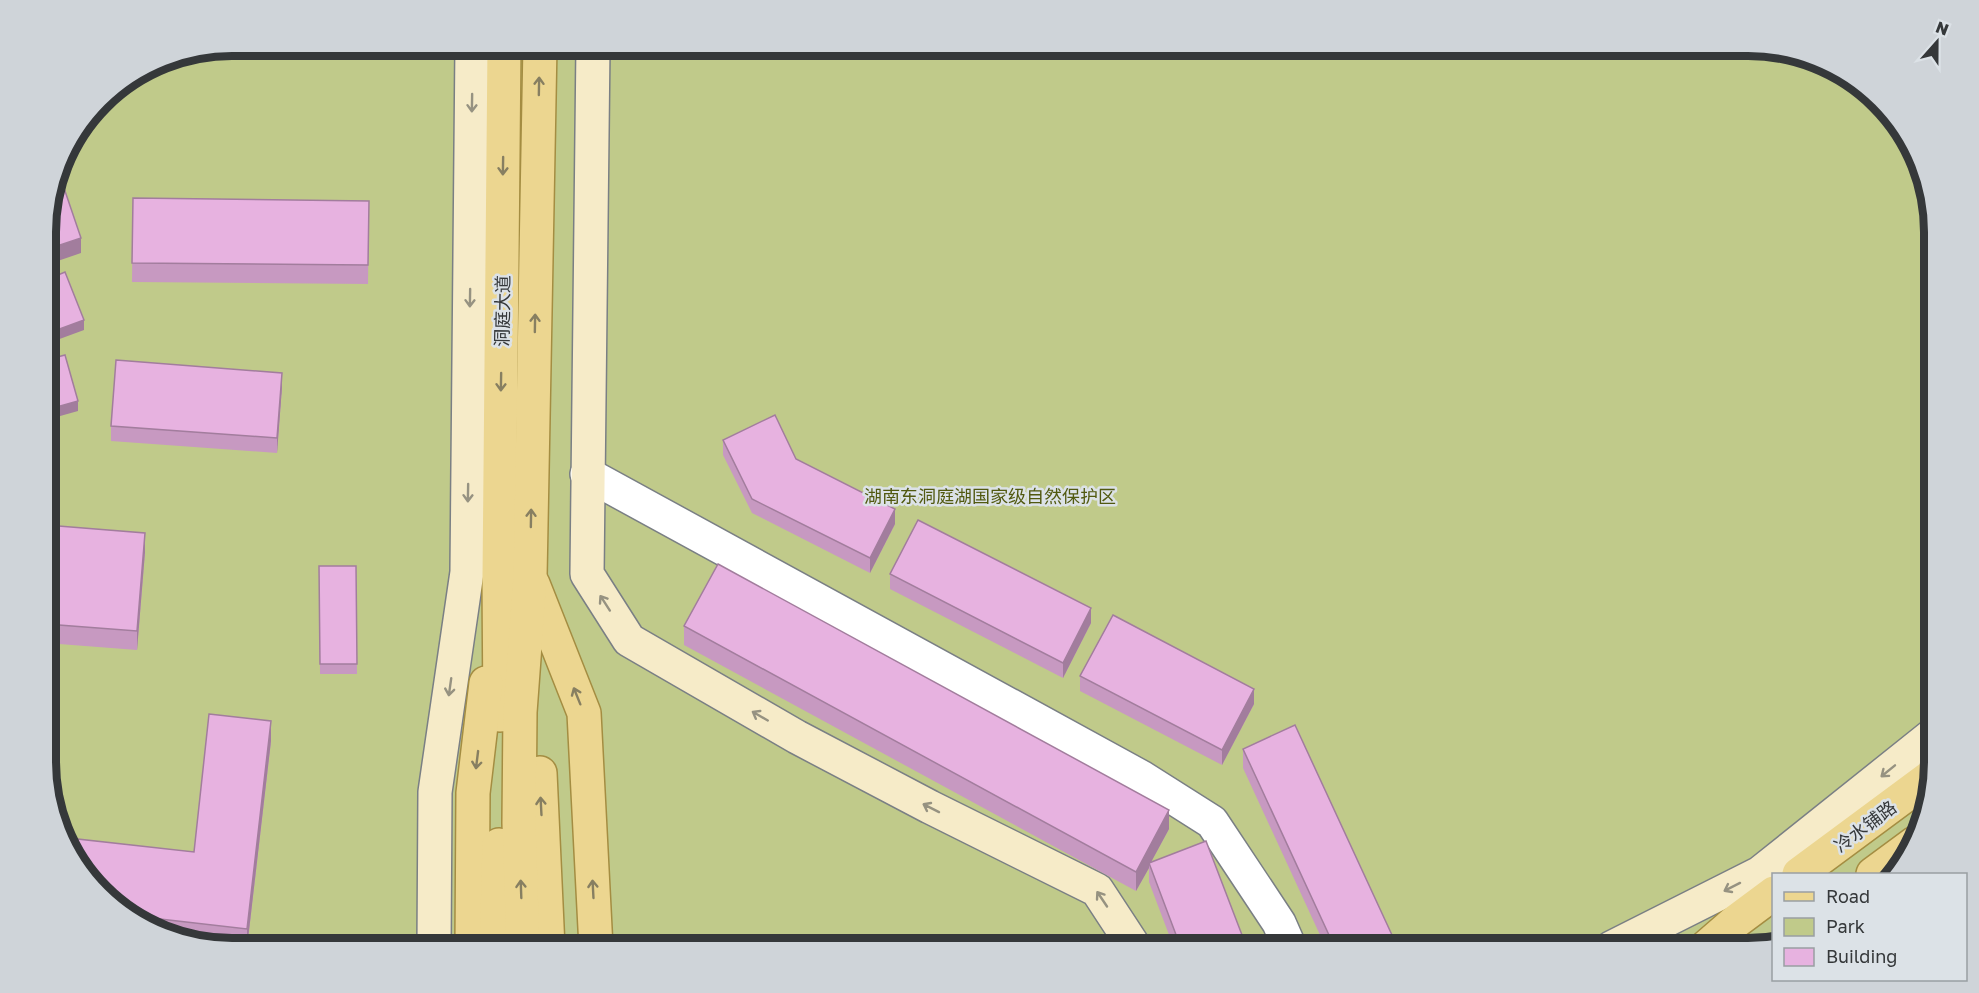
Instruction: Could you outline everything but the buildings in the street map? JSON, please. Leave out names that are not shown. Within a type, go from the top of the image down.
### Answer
[{"type":"main road","name":"洞庭大道","points":[[504,56],[515,577]]},
{"type":"main road","name":"洞庭大道","points":[[515,577],[539,56]]},
{"type":"main road","points":[[515,577],[547,938]]},
{"type":"main road","points":[[515,577],[584,713],[595,938]]},
{"type":"main road","points":[[472,938],[473,793],[515,577]]},
{"type":"main road","points":[[496,938],[501,789],[515,577]]},
{"type":"main road","points":[[515,577],[520,712],[519,824],[523,938]]},
{"type":"main road","name":"冷水铺路","points":[[1800,873],[1922,783]]},
{"type":"main road","points":[[1874,873],[1894,858]]},
{"type":"main road","points":[[1715,937],[1763,901]]},
{"type":"street","points":[[434,938],[435,792],[467,572],[472,56]]},
{"type":"street","points":[[593,56],[586,574],[629,640],[797,737],[1096,890],[1128,937]]},
{"type":"street","points":[[586,474],[1131,772],[1212,822],[1279,923],[1285,937]]},
{"type":"street","points":[[1633,937],[1760,873],[1924,742]]},
{"type":"green space","name":"湖南东洞庭湖国家级自然保护区","points":[[220,56],[1759,56],[1804,65],[1825,74],[1845,85],[1863,99],[1894,134],[1914,175],[1922,209],[1924,232],[1924,761],[1917,807],[1905,839],[1883,873],[1772,873],[1772,935],[1759,937],[232,938],[197,934],[154,919],[134,908],[116,894],[92,868],[69,829],[57,784],[56,220],[65,175],[74,154],[85,134],[107,107],[144,79],[175,65]]}]
